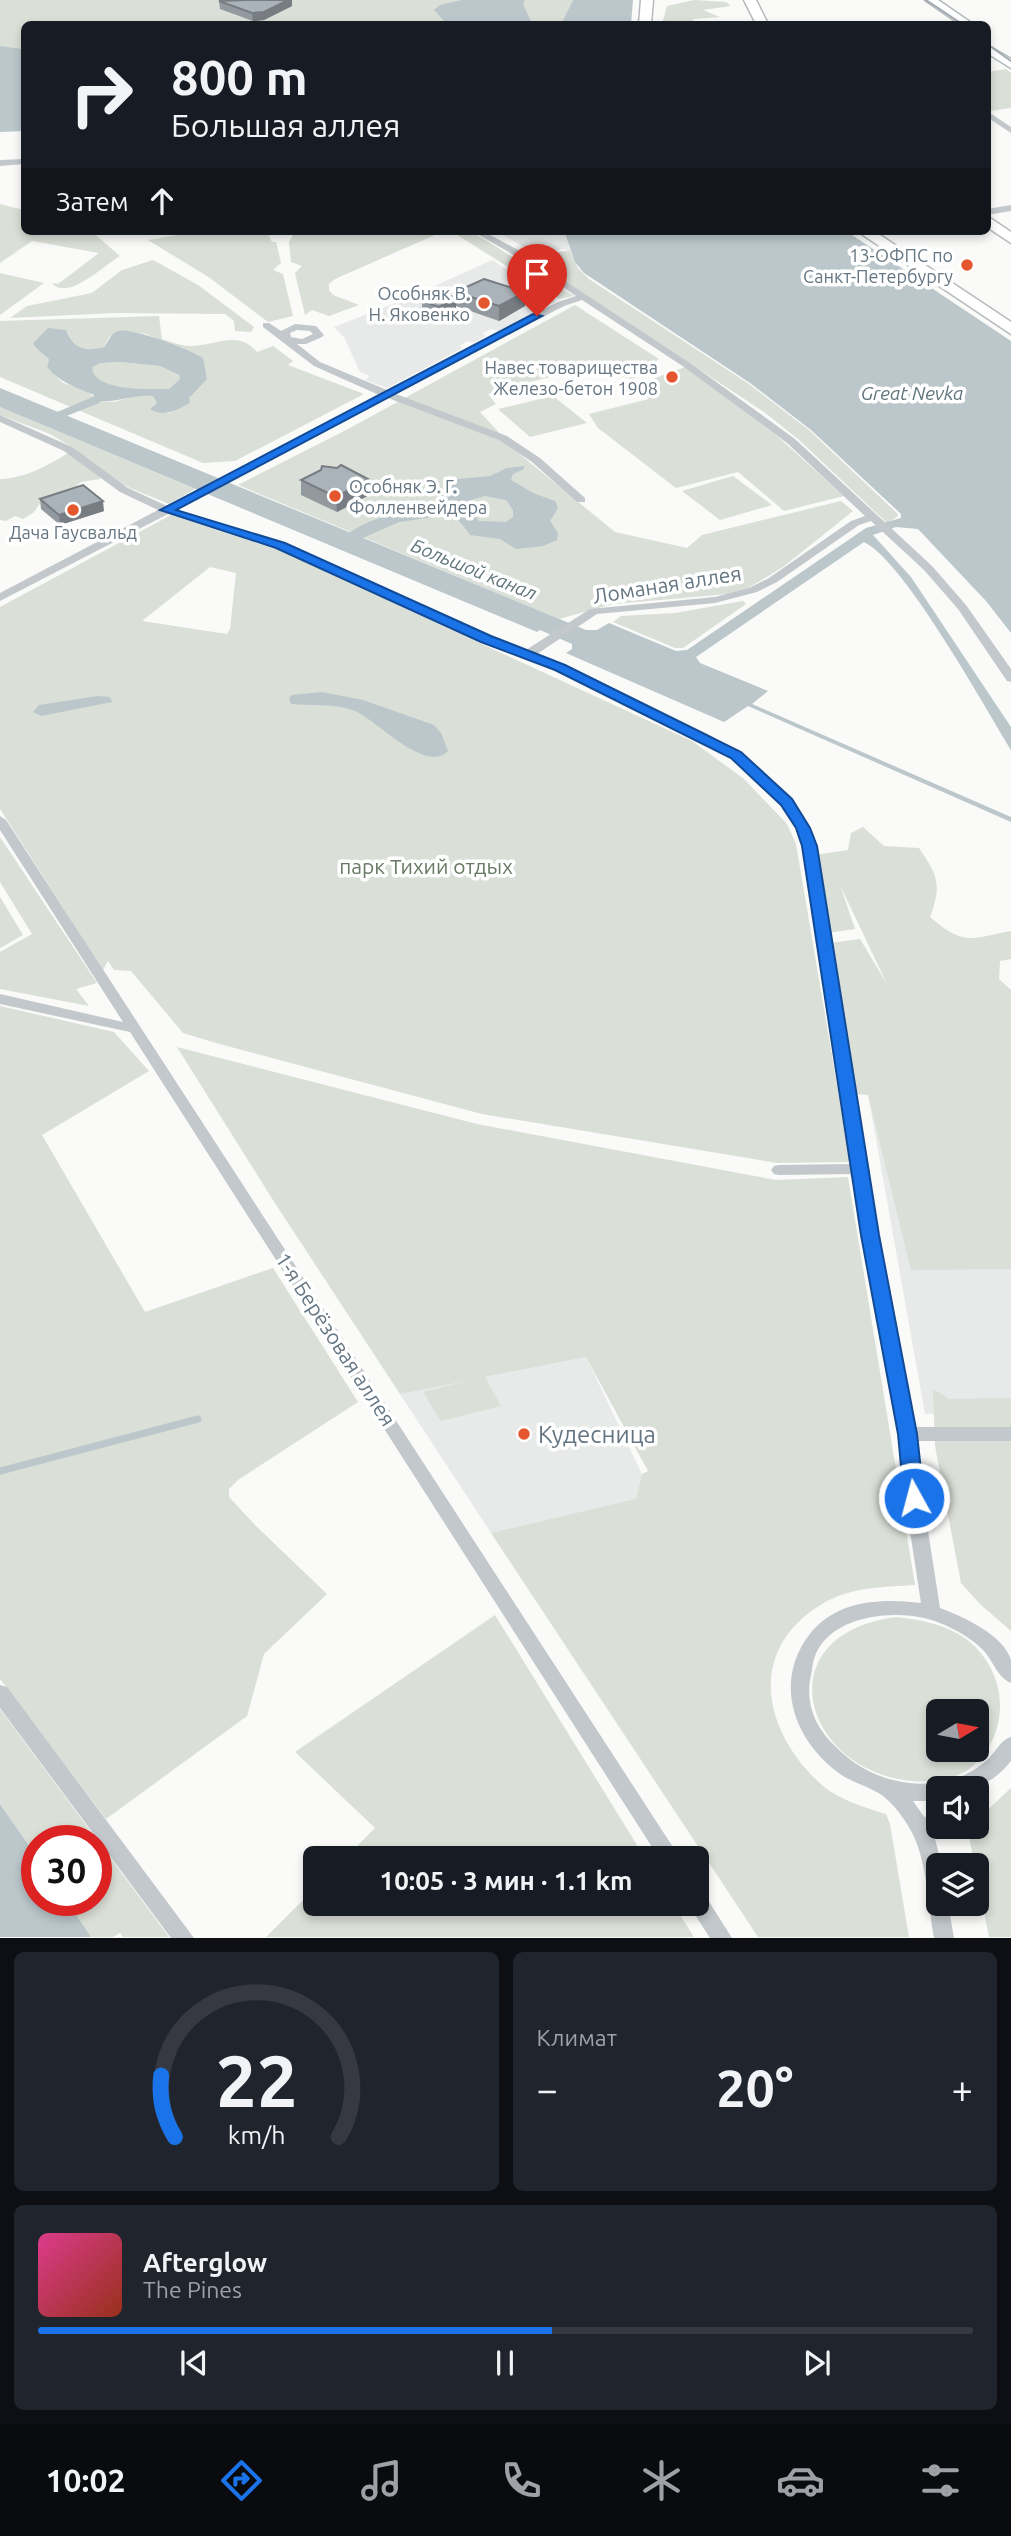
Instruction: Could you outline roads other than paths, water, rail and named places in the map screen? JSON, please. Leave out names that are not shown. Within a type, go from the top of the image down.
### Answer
[{"type":"main road","points":[[645,21],[647,0]]},
{"type":"main road","points":[[750,0],[760,21]]},
{"type":"main road","points":[[917,0],[948,21]]},
{"type":"main road","points":[[931,0],[962,21]]},
{"type":"main road","points":[[991,41],[1011,54]]},
{"type":"main road","points":[[991,51],[1011,64]]},
{"type":"main road","points":[[991,223],[1011,239]]},
{"type":"main road","points":[[870,235],[1011,329]]},
{"type":"street","points":[[991,116],[1011,131]]},
{"type":"street","points":[[0,163],[21,162]]},
{"type":"street","points":[[991,211],[1011,208]]},
{"type":"street","points":[[483,235],[520,256],[687,365],[791,441],[928,568],[962,607],[1011,678]]},
{"type":"street","points":[[0,598],[561,303],[582,297]]},
{"type":"street","points":[[266,325],[296,344],[317,364],[388,395],[503,438],[536,460],[581,500]]},
{"type":"street","points":[[286,339],[285,332],[295,327],[309,327],[319,332],[313,340],[296,344]]},
{"type":"street","points":[[0,418],[68,449],[124,490],[166,510],[281,545],[486,639],[560,667],[736,755],[786,802],[803,828],[809,846],[860,1169],[908,1434],[910,1473],[931,1611]]},
{"type":"street","name":"Ломаная аллея","points":[[527,655],[594,611],[715,600],[753,590],[773,580],[855,523],[881,523]]},
{"type":"street","name":"1-я Берёзовая аллея","points":[[0,820],[662,1846]]},
{"type":"street","points":[[0,999],[135,1029]]},
{"type":"street","points":[[779,1170],[860,1169]]},
{"type":"street","points":[[908,1434],[1011,1434]]},
{"type":"street","points":[[926,1793],[888,1788],[864,1779],[843,1767],[825,1751],[804,1717],[799,1699],[805,1656],[822,1633],[847,1616],[880,1606],[898,1606],[931,1611],[974,1631],[999,1655],[1011,1675]]},
{"type":"street","points":[[0,1693],[184,1937]]},
{"type":"street","points":[[981,1776],[1000,1761],[1011,1745]]},
{"type":"street","points":[[888,1788],[901,1801],[926,1837]]},
{"type":"street","points":[[708,1916],[722,1937]]},
{"type":"street","points":[[940,1916],[944,1937]]},
{"type":"water","points":[[462,0],[525,0],[523,4],[531,21],[444,21],[434,10],[440,5]]},
{"type":"water","points":[[573,0],[633,0],[631,21],[562,21]]},
{"type":"water","points":[[0,46],[21,49],[21,131],[0,132]]},
{"type":"water","name":"Great Nevka","points":[[565,235],[852,235],[1011,341],[1011,633],[986,601],[918,529],[896,527],[873,535],[911,577],[1011,727],[1011,750],[921,605],[881,555],[864,542],[696,657],[700,663],[768,691],[752,704],[1011,817],[1011,822],[748,706],[724,722],[566,653],[572,649],[572,644],[540,630],[537,632],[0,407],[0,388],[586,630],[597,630],[609,623],[676,651],[687,650],[866,528],[901,518],[901,514],[811,430],[750,383],[584,273],[575,262]]},
{"type":"water","points":[[48,328],[66,330],[76,345],[85,349],[104,347],[118,331],[136,332],[203,358],[207,379],[189,398],[190,403],[170,412],[160,413],[150,409],[157,403],[153,396],[92,400],[94,395],[57,377],[47,367],[49,360],[33,343]],"holes":[[[120,362],[160,366],[179,375],[180,379],[169,389],[137,389],[112,385],[95,375],[92,367],[101,363]]]},
{"type":"water","points":[[524,466],[524,469],[513,474],[511,480],[533,493],[555,501],[558,508],[550,521],[558,533],[557,540],[543,546],[516,549],[500,539],[470,535],[450,510],[445,496],[448,480],[490,476],[507,468]],"holes":[[[485,496],[506,500],[513,510],[513,517],[506,522],[479,521],[466,505]]]},
{"type":"water","points":[[322,692],[363,700],[434,725],[441,733],[448,751],[438,756],[427,756],[400,743],[355,711],[331,706],[291,704],[289,698],[292,695]]},
{"type":"water","points":[[98,696],[110,697],[112,702],[41,716],[33,712],[39,705]]},
{"type":"water","points":[[0,1804],[21,1834],[21,1916],[77,1916],[91,1937],[0,1937]]},
{"type":"waterway","points":[[49,418],[95,400]]},
{"type":"waterway","points":[[347,541],[385,522],[449,511]]},
{"type":"waterway","points":[[0,1471],[198,1419]]},
{"type":"tram line","points":[[926,0],[958,21]]},
{"type":"tram line","points":[[991,47],[1011,61]]},
{"type":"place","name":"13-ОФПС по Санкт-Петербургу","points":[[967,265]]},
{"type":"place","name":"Особняк В. Н. Яковенко","points":[[484,303]]},
{"type":"place","name":"Навес товарищества Железо-бетон 1908","points":[[672,377]]},
{"type":"place","name":"Особняк Э. Г. Фолленвейдера","points":[[335,496]]},
{"type":"place","name":"Дача Гаусвальд","points":[[73,510]]},
{"type":"place","name":"Кудесница","points":[[524,1434]]},
{"type":"water label","name":"Большой канал","points":[[474,569]]},
{"type":"park label","name":"парк Тихий отдых","points":[[426,866]]}]
